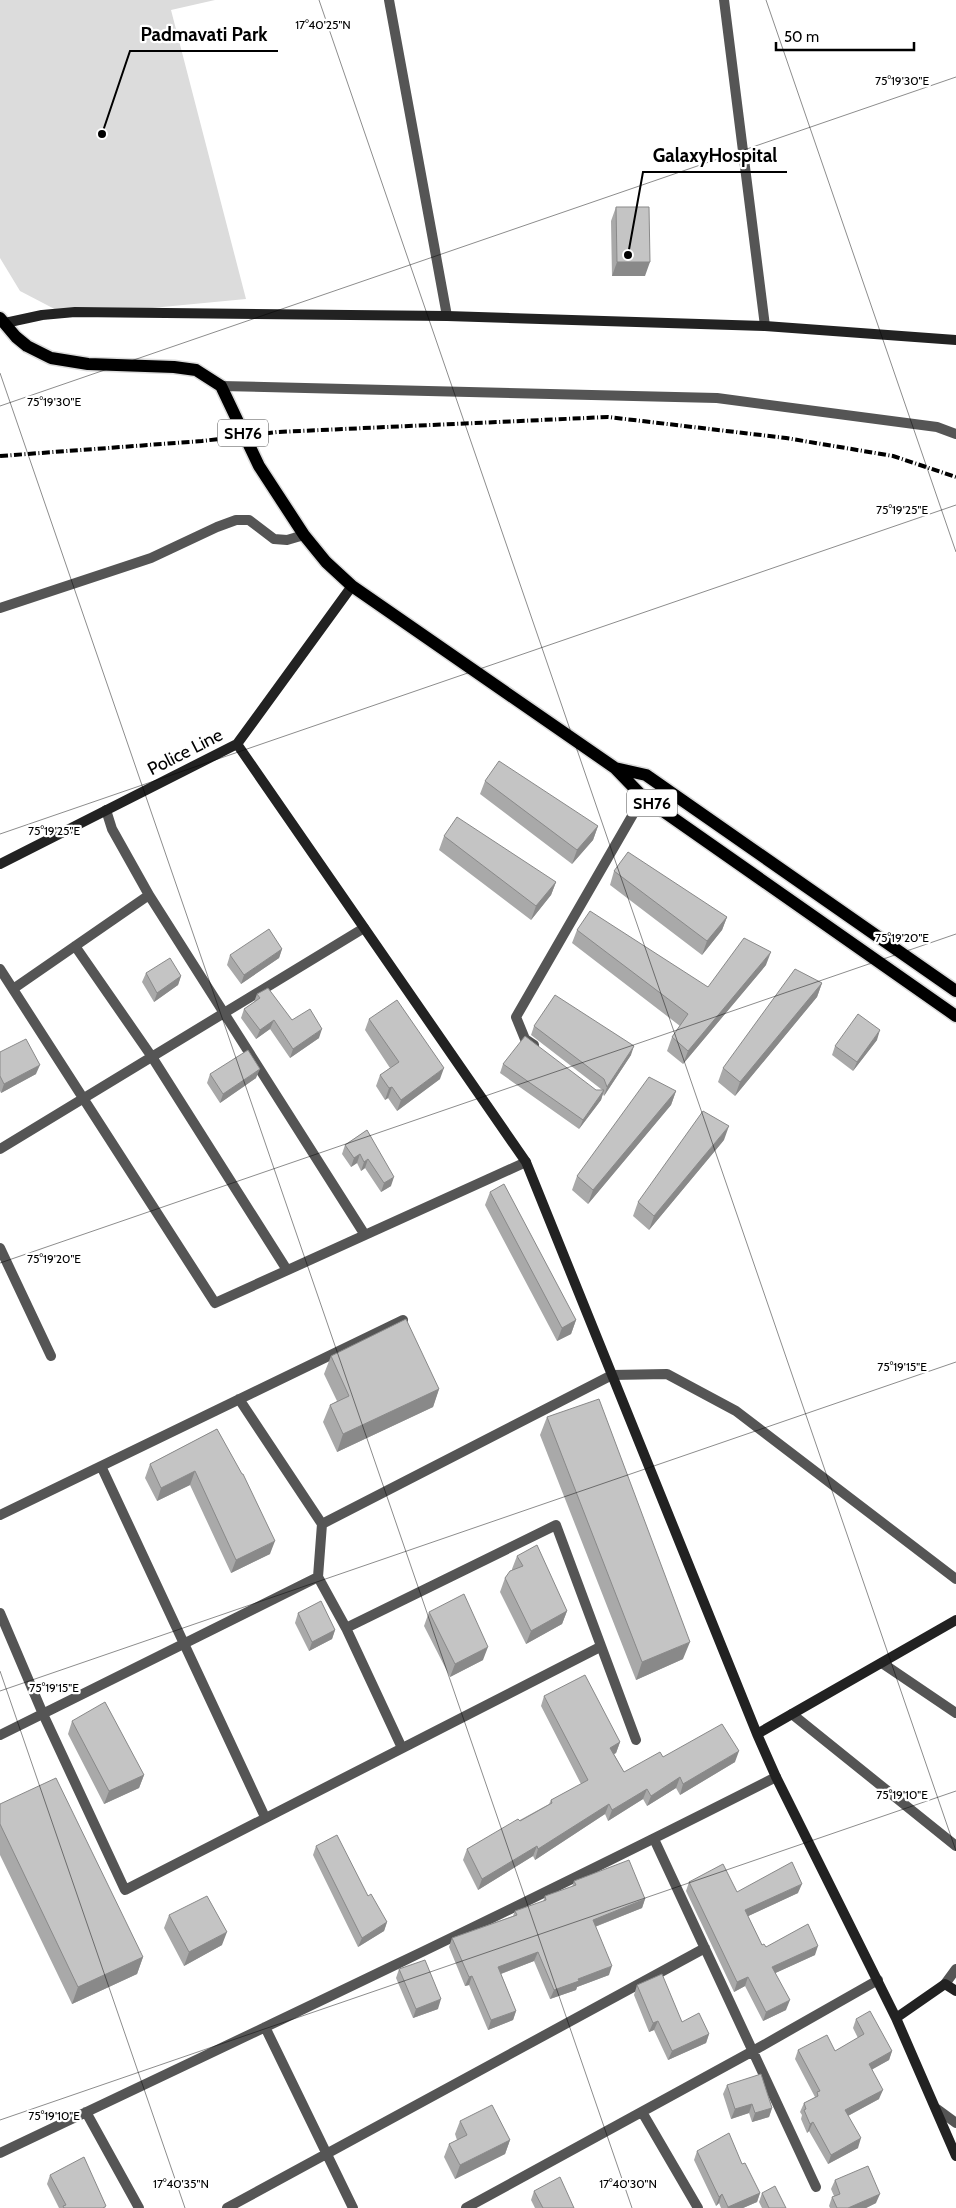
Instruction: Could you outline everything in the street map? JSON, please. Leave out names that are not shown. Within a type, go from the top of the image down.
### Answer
[{"type":"main road","points":[[2,320],[27,346],[51,358],[88,364],[174,367],[196,370],[221,386]]},
{"type":"main road","name":"SH76","points":[[221,386],[259,466],[304,535],[326,562],[352,586],[615,768],[643,796],[956,1016]]},
{"type":"main road","name":"SH76","points":[[615,768],[646,775],[956,991]]},
{"type":"street","points":[[389,0],[447,316]]},
{"type":"street","points":[[724,0],[765,326]]},
{"type":"street","points":[[2,320],[75,312],[447,316],[765,326],[956,340]]},
{"type":"street","points":[[221,386],[717,398],[938,427],[956,434]]},
{"type":"street","points":[[0,608],[151,558],[236,520],[249,520],[274,539],[287,540],[304,535]]},
{"type":"street","name":"Police Line","points":[[0,864],[237,744],[352,586]]},
{"type":"street","points":[[237,744],[526,1162],[757,1734],[776,1777],[896,2018],[956,2156]]},
{"type":"street","points":[[540,1050],[525,1038],[516,1017],[643,796]]},
{"type":"street","points":[[106,810],[112,829],[149,896],[365,1235]]},
{"type":"street","points":[[13,989],[149,896]]},
{"type":"street","points":[[0,1149],[364,928]]},
{"type":"street","points":[[75,946],[152,1057],[288,1270]]},
{"type":"street","points":[[0,969],[215,1303],[526,1162]]},
{"type":"street","points":[[0,1248],[51,1356]]},
{"type":"street","points":[[0,1515],[403,1320]]},
{"type":"street","points":[[322,1524],[612,1374],[667,1374],[736,1411],[956,1579]]},
{"type":"street","points":[[239,1399],[322,1524],[318,1576],[346,1628],[402,1748]]},
{"type":"street","points":[[101,1466],[265,1817]]},
{"type":"street","points":[[346,1628],[556,1525],[636,1740]]},
{"type":"street","points":[[0,1735],[318,1576]]},
{"type":"street","points":[[0,1613],[43,1714],[125,1890],[600,1647]]},
{"type":"street","points":[[757,1734],[956,1620]]},
{"type":"street","points":[[882,1662],[956,1713]]},
{"type":"street","points":[[792,1714],[956,1846]]},
{"type":"street","points":[[0,2153],[265,2028],[654,1839],[776,1777]]},
{"type":"street","points":[[654,1839],[816,2186]]},
{"type":"street","points":[[227,2208],[705,1948]]},
{"type":"street","points":[[896,2018],[945,1984],[956,1969]]},
{"type":"street","points":[[466,2208],[753,2052],[878,1980]]},
{"type":"street","points":[[945,1984],[956,1991]]},
{"type":"street","points":[[265,2028],[353,2208]]},
{"type":"street","points":[[937,2109],[956,2122]]},
{"type":"street","points":[[86,2112],[139,2208]]},
{"type":"street","points":[[642,2112],[698,2208]]},
{"type":"shaded area","points":[[0,0],[215,0],[171,10],[246,299],[68,316],[20,291],[0,258]]},
{"type":"building","points":[[616,207],[649,207],[650,262],[617,262]]},
{"type":"building","points":[[499,761],[598,826],[577,850],[485,781]]},
{"type":"building","points":[[457,817],[556,882],[536,906],[444,836]]},
{"type":"building","points":[[628,852],[727,917],[707,941],[614,871]]},
{"type":"building","points":[[590,911],[708,987],[744,938],[771,952],[688,1051],[672,1037],[688,1014],[577,930]]},
{"type":"building","points":[[269,929],[282,949],[244,975],[230,955]]},
{"type":"building","points":[[170,958],[181,976],[157,993],[146,973]]},
{"type":"building","points":[[795,969],[822,983],[740,1082],[723,1068]]},
{"type":"building","points":[[268,988],[292,1020],[310,1009],[322,1029],[293,1049],[274,1020],[260,1030],[244,1009],[260,998],[257,994]]},
{"type":"building","points":[[555,995],[634,1046],[607,1087],[604,1079],[534,1026]]},
{"type":"building","points":[[397,1000],[444,1068],[401,1100],[380,1075],[399,1062],[369,1019]]},
{"type":"building","points":[[858,1014],[880,1030],[857,1062],[835,1046]]},
{"type":"building","points":[[525,1036],[596,1090],[604,1090],[583,1120],[503,1064]]},
{"type":"building","points":[[26,1039],[40,1065],[4,1084],[0,1076],[0,1052]]},
{"type":"building","points":[[248,1050],[260,1069],[223,1094],[210,1074]]},
{"type":"building","points":[[649,1077],[676,1091],[593,1190],[577,1176]]},
{"type":"building","points":[[703,1111],[729,1126],[654,1216],[638,1202]]},
{"type":"building","points":[[367,1130],[394,1177],[384,1183],[368,1159],[364,1162],[360,1154],[354,1158],[345,1145]]},
{"type":"building","points":[[504,1184],[576,1320],[562,1328],[490,1192]]},
{"type":"building","points":[[406,1319],[439,1389],[343,1434],[330,1405],[349,1396],[331,1356]]},
{"type":"building","points":[[599,1399],[690,1642],[642,1662],[547,1417]]},
{"type":"building","points":[[217,1429],[243,1474],[275,1541],[236,1560],[195,1471],[161,1488],[150,1464]]},
{"type":"building","points":[[537,1545],[567,1611],[531,1631],[505,1578],[510,1571],[523,1566],[517,1556]]},
{"type":"building","points":[[464,1594],[488,1647],[455,1664],[429,1612]]},
{"type":"building","points":[[321,1601],[335,1630],[312,1642],[298,1613]]},
{"type":"building","points":[[585,1675],[620,1742],[610,1748],[624,1772],[660,1752],[663,1757],[722,1724],[739,1751],[683,1784],[680,1777],[651,1796],[647,1789],[612,1810],[609,1804],[538,1849],[537,1846],[482,1879],[467,1849],[518,1819],[520,1821],[552,1803],[551,1800],[588,1780],[544,1696]]},
{"type":"building","points":[[105,1702],[144,1775],[109,1791],[72,1721]]},
{"type":"building","points":[[56,1778],[143,1957],[78,1987],[0,1824],[0,1804]]},
{"type":"building","points":[[337,1835],[368,1896],[371,1894],[387,1922],[362,1938],[316,1846]]},
{"type":"building","points":[[629,1860],[645,1899],[593,1920],[612,1966],[554,1990],[538,1952],[498,1967],[516,2011],[491,2020],[472,1976],[469,1977],[452,1938],[517,1915],[515,1911],[546,1900],[545,1896],[576,1885],[574,1881]]},
{"type":"building","points":[[792,1862],[802,1884],[745,1910],[762,1945],[764,1944],[766,1947],[808,1924],[818,1946],[772,1967],[790,2000],[766,2012],[748,1977],[737,1982],[689,1882],[723,1864],[737,1892]]},
{"type":"building","points":[[207,1896],[227,1932],[189,1952],[169,1915]]},
{"type":"building","points":[[425,1960],[441,1999],[416,2009],[399,1969]]},
{"type":"building","points":[[662,1974],[682,2022],[699,2013],[709,2034],[672,2051],[658,2021],[653,2023],[637,1985]]},
{"type":"building","points":[[870,2011],[892,2051],[869,2064],[883,2090],[845,2110],[861,2138],[831,2155],[813,2122],[810,2124],[804,2110],[806,2109],[804,2103],[818,2096],[817,2092],[820,2091],[798,2050],[827,2035],[835,2051],[864,2034],[856,2019]]},
{"type":"building","points":[[761,2074],[772,2108],[755,2113],[752,2104],[735,2109],[727,2085]]},
{"type":"building","points":[[492,2105],[510,2140],[460,2165],[449,2144],[467,2135],[460,2121]]},
{"type":"building","points":[[729,2133],[742,2164],[745,2163],[760,2193],[728,2207],[722,2194],[719,2197],[697,2151]]},
{"type":"building","points":[[84,2157],[106,2206],[103,2208],[64,2208],[63,2206],[66,2205],[50,2175]]},
{"type":"building","points":[[868,2166],[880,2194],[848,2208],[837,2208],[832,2197],[840,2194],[835,2180]]},
{"type":"building","points":[[560,2177],[574,2208],[543,2208],[534,2191]]},
{"type":"building","points":[[775,2186],[786,2208],[769,2208],[762,2193]]},
{"type":"railway","points":[[0,456],[202,441],[277,432],[608,417],[786,438],[893,456],[956,477]]},
{"type":"place","name":"Padmavati Park","points":[[102,134]]},
{"type":"place","name":"GalaxyHospital","points":[[628,255]]}]
